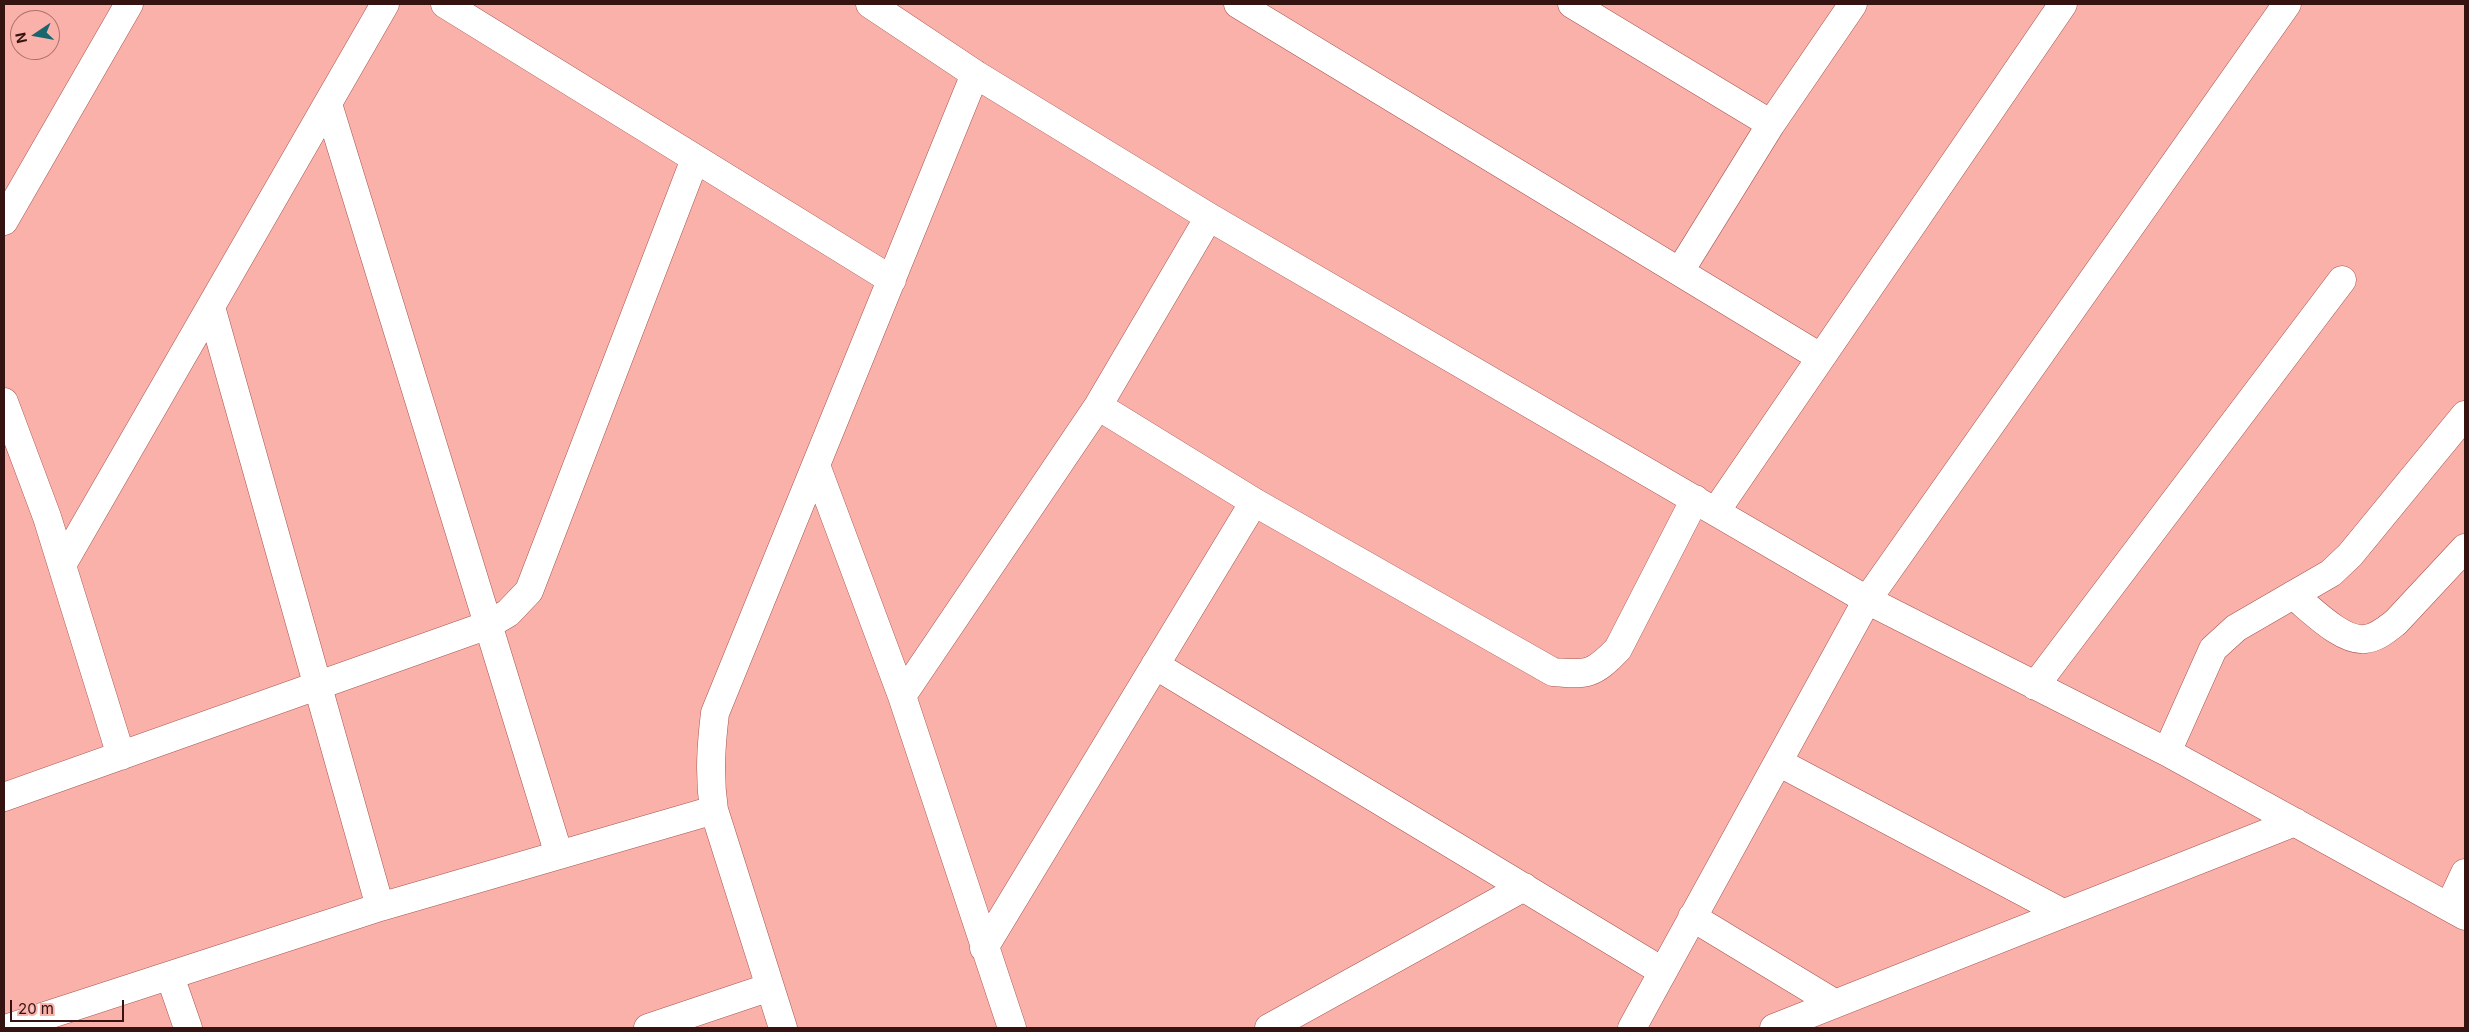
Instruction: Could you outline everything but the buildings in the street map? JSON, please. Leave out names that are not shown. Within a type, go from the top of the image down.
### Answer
[{"type":"street","points":[[4,221],[130,4]]},
{"type":"street","points":[[62,565],[385,4]]},
{"type":"street","points":[[445,4],[892,280]]},
{"type":"street","points":[[870,4],[975,74],[1209,217],[1868,600],[2167,752],[2457,912],[2465,873]]},
{"type":"street","points":[[1238,4],[1820,357]]},
{"type":"street","points":[[1572,4],[1771,124]]},
{"type":"street","points":[[1680,271],[1771,124],[1853,4]]},
{"type":"street","points":[[1098,406],[1254,502],[1522,657],[1553,672],[1579,675],[1600,668],[1618,649],[1705,505],[1820,357],[2062,4]]},
{"type":"street","points":[[1632,1028],[1868,600],[2287,4]]},
{"type":"street","points":[[783,1028],[714,810],[710,782],[710,752],[715,713],[817,468],[975,74]]},
{"type":"street","points":[[328,104],[559,854]]},
{"type":"street","points":[[4,797],[488,625],[508,613],[529,591],[695,159]]},
{"type":"street","points":[[902,696],[1098,406],[1209,217]]},
{"type":"street","points":[[2035,686],[2342,280]]},
{"type":"street","points":[[211,307],[380,907]]},
{"type":"street","points":[[4,402],[62,565],[121,756]]},
{"type":"street","points":[[2167,752],[2213,649],[2236,628],[2331,573],[2350,555],[2465,415]]},
{"type":"street","points":[[817,468],[902,696],[1012,1028]]},
{"type":"street","points":[[984,948],[1254,502]]},
{"type":"street","points":[[2293,595],[2347,637],[2366,639],[2384,633],[2396,622],[2465,548]]},
{"type":"street","points":[[1155,665],[1662,971]]},
{"type":"street","points":[[1778,762],[2064,913]]},
{"type":"street","points":[[8,1028],[380,907],[714,810]]},
{"type":"street","points":[[1774,1028],[2296,822]]},
{"type":"street","points":[[1269,1028],[1524,887]]},
{"type":"street","points":[[1692,917],[1834,1003]]},
{"type":"street","points":[[170,976],[188,1028]]},
{"type":"street","points":[[648,1028],[770,987]]}]
